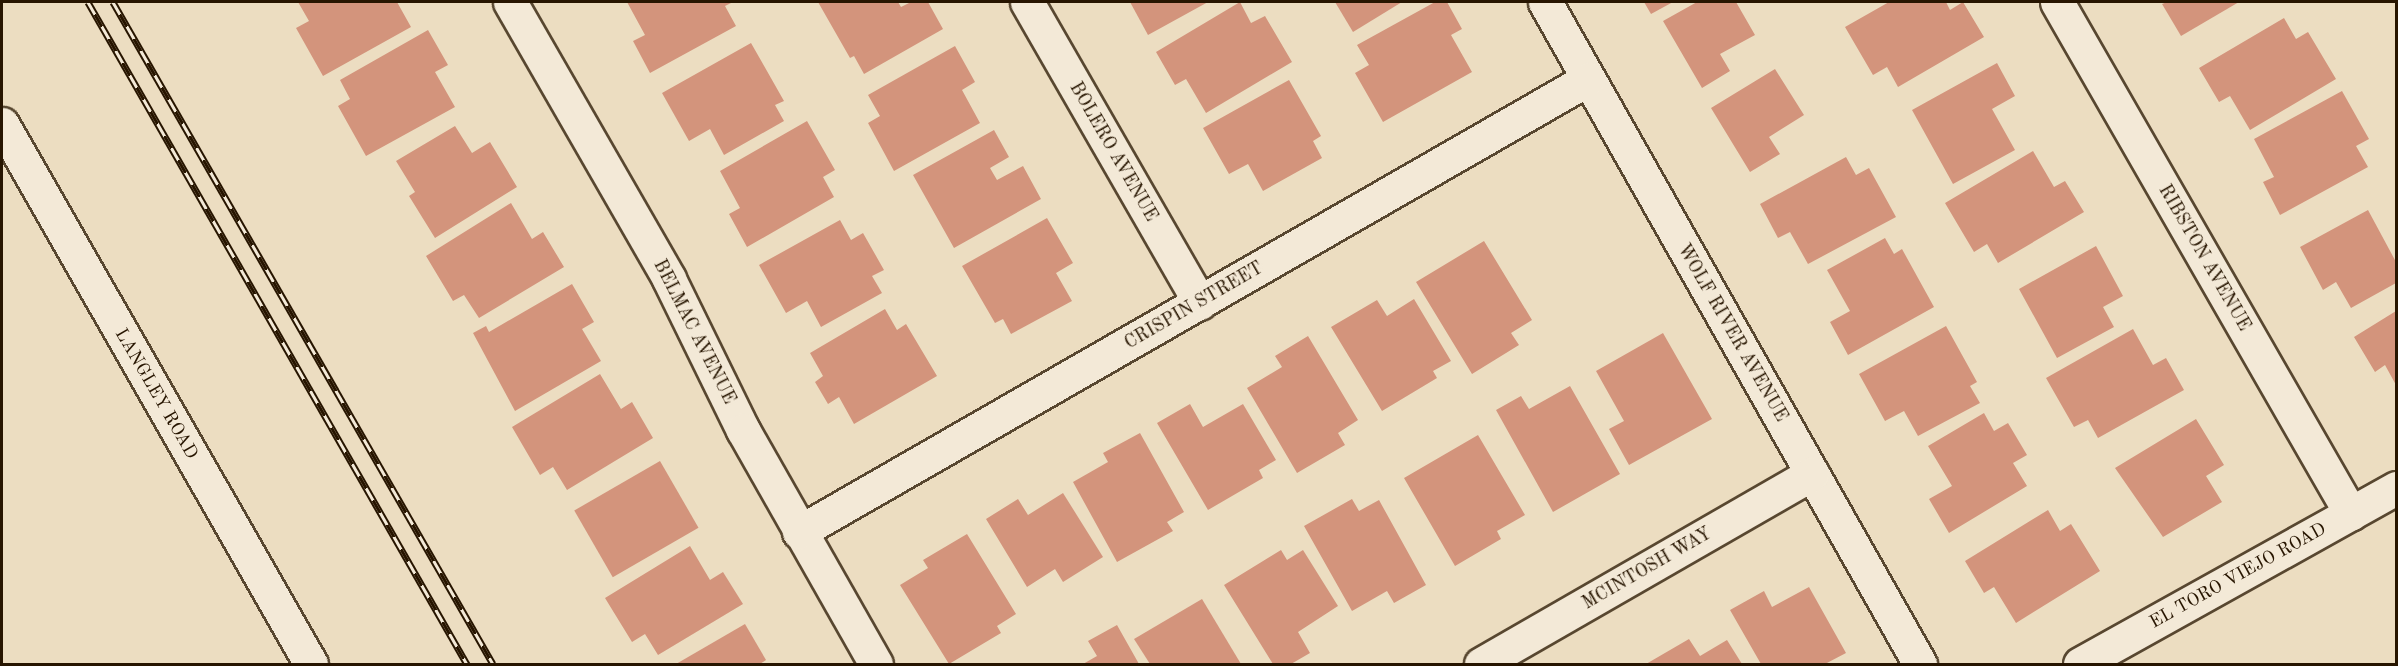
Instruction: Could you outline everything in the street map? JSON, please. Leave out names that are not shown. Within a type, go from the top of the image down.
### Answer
[{"type":"street","name":"BELMAC AVENUE","points":[[510,2],[669,279],[742,430],[876,664]]},
{"type":"street","name":"BOLERO AVENUE","points":[[1028,2],[1200,303]]},
{"type":"street","name":"WOLF RIVER AVENUE","points":[[1545,2],[1920,664]]},
{"type":"street","name":"RIBSTON AVENUE","points":[[2057,2],[2351,514]]},
{"type":"street","name":"CRISPIN STREET","points":[[799,532],[1588,79]]},
{"type":"street","name":"LANGLEY ROAD","points":[[2,124],[310,664]]},
{"type":"street","name":"MCINTOSH WAY","points":[[1481,664],[1812,474]]},
{"type":"street","name":"EL TORO VIEJO ROAD","points":[[2080,664],[2397,488]]},
{"type":"building","points":[[298,2],[397,2],[411,27],[323,76],[296,28],[309,21]]},
{"type":"building","points":[[627,2],[733,2],[725,6],[736,26],[650,73],[633,41],[645,35]]},
{"type":"building","points":[[818,2],[898,2],[901,7],[911,2],[928,2],[943,29],[864,74],[854,56],[850,58]]},
{"type":"building","points":[[1130,2],[1208,2],[1148,35]]},
{"type":"building","points":[[1240,2],[1251,23],[1265,16],[1292,62],[1206,113],[1186,79],[1175,85],[1156,52]]},
{"type":"building","points":[[1335,2],[1402,2],[1353,32]]},
{"type":"building","points":[[1435,2],[1447,2],[1462,29],[1451,35],[1472,72],[1383,122],[1355,73],[1369,65],[1357,45]]},
{"type":"building","points":[[1644,2],[1673,2],[1651,14]]},
{"type":"building","points":[[1697,2],[1736,2],[1755,35],[1720,54],[1730,71],[1702,88],[1663,21]]},
{"type":"building","points":[[1889,2],[1946,2],[1950,10],[1963,2],[1984,37],[1898,87],[1887,67],[1873,75],[1845,27]]},
{"type":"building","points":[[2167,2],[2239,2],[2181,36],[2162,4]]},
{"type":"building","points":[[2284,18],[2296,39],[2308,32],[2336,79],[2250,130],[2230,96],[2219,102],[2199,68]]},
{"type":"building","points":[[428,30],[448,65],[435,72],[455,107],[366,156],[338,106],[350,99],[340,80]]},
{"type":"building","points":[[751,43],[784,101],[775,105],[784,121],[724,155],[710,129],[689,141],[662,93]]},
{"type":"building","points":[[955,46],[975,82],[962,90],[980,123],[894,171],[868,123],[880,116],[868,95]]},
{"type":"building","points":[[1997,63],[2015,96],[1992,109],[2015,150],[1953,184],[1912,110]]},
{"type":"building","points":[[1775,69],[1804,115],[1769,137],[1780,154],[1750,172],[1711,108]]},
{"type":"building","points":[[1289,80],[1321,136],[1313,141],[1322,158],[1263,191],[1248,164],[1229,174],[1203,128]]},
{"type":"building","points":[[2342,91],[2369,139],[2356,146],[2368,167],[2280,215],[2263,182],[2274,177],[2254,139]]},
{"type":"building","points":[[807,121],[835,170],[823,177],[834,197],[747,247],[729,214],[740,208],[720,171]]},
{"type":"building","points":[[455,126],[472,153],[490,142],[517,187],[435,238],[409,196],[415,192],[396,161]]},
{"type":"building","points":[[994,130],[1009,157],[990,168],[997,180],[1023,166],[1041,199],[954,248],[913,175]]},
{"type":"building","points":[[2033,151],[2054,187],[2065,181],[2084,212],[1998,263],[1987,244],[1974,252],[1945,203]]},
{"type":"building","points":[[1846,157],[1856,175],[1869,168],[1896,217],[1808,264],[1790,232],[1778,238],[1760,204]]},
{"type":"building","points":[[511,203],[532,239],[543,232],[564,267],[479,318],[464,295],[453,301],[426,256]]},
{"type":"building","points":[[2368,210],[2396,262],[2396,283],[2351,308],[2336,282],[2323,290],[2300,247]]},
{"type":"building","points":[[1047,218],[1073,263],[1056,273],[1072,301],[1011,334],[1003,319],[995,323],[962,266]]},
{"type":"building","points":[[840,220],[851,240],[863,233],[884,270],[872,276],[882,293],[821,327],[807,301],[786,313],[759,265]]},
{"type":"building","points":[[1885,238],[1894,254],[1902,249],[1934,307],[1848,355],[1830,322],[1850,311],[1827,270]]},
{"type":"building","points":[[1484,241],[1532,320],[1511,333],[1519,345],[1472,374],[1416,282]]},
{"type":"building","points":[[2096,246],[2123,296],[2103,307],[2114,327],[2057,358],[2019,289]]},
{"type":"building","points":[[572,284],[594,322],[582,329],[601,361],[515,411],[473,333],[486,326],[489,332]]},
{"type":"building","points":[[1414,299],[1451,361],[1433,371],[1437,378],[1382,411],[1331,327],[1377,300],[1387,316]]},
{"type":"building","points":[[885,309],[897,330],[906,324],[937,376],[854,424],[839,397],[828,404],[815,382],[823,376],[810,353]]},
{"type":"building","points":[[2396,311],[2396,385],[2385,365],[2375,372],[2354,337]]},
{"type":"building","points":[[1946,326],[1977,382],[1970,386],[1980,403],[1918,436],[1904,411],[1885,421],[1859,374]]},
{"type":"building","points":[[2133,329],[2153,365],[2166,358],[2184,390],[2098,438],[2088,420],[2074,427],[2046,378]]},
{"type":"building","points":[[1663,333],[1712,419],[1629,465],[1609,429],[1624,421],[1596,371]]},
{"type":"building","points":[[1308,336],[1358,420],[1338,433],[1345,445],[1297,473],[1247,388],[1282,367],[1275,356]]},
{"type":"building","points":[[600,374],[621,409],[632,402],[653,438],[567,490],[553,467],[540,475],[512,427]]},
{"type":"building","points":[[1570,386],[1620,474],[1553,512],[1496,410],[1521,396],[1529,409]]},
{"type":"building","points":[[1190,404],[1203,427],[1243,404],[1276,460],[1259,470],[1263,478],[1208,510],[1157,423]]},
{"type":"building","points":[[1984,413],[1994,431],[2008,423],[2027,455],[2013,463],[2027,486],[1949,533],[1929,499],[1952,486],[1928,446]]},
{"type":"building","points":[[2196,419],[2224,465],[2206,476],[2222,502],[2163,537],[2115,468]]},
{"type":"building","points":[[1140,433],[1184,512],[1167,522],[1173,531],[1117,562],[1073,482],[1108,462],[1103,453]]},
{"type":"building","points":[[1478,435],[1525,515],[1497,531],[1501,539],[1455,566],[1404,478]]},
{"type":"building","points":[[660,461],[698,528],[613,577],[574,510]]},
{"type":"building","points":[[1063,493],[1103,557],[1063,582],[1055,569],[1027,587],[986,519],[1018,499],[1028,515]]},
{"type":"building","points":[[1352,499],[1359,511],[1379,500],[1426,585],[1394,603],[1387,591],[1352,611],[1304,526]]},
{"type":"building","points":[[2048,510],[2060,531],[2071,524],[2100,571],[2016,623],[1994,587],[1984,593],[1965,561]]},
{"type":"building","points":[[967,534],[1016,614],[997,626],[1001,633],[949,664],[900,585],[928,568],[923,560]]},
{"type":"building","points":[[690,546],[710,580],[723,572],[743,604],[658,655],[645,634],[632,642],[605,598]]},
{"type":"building","points":[[1281,550],[1287,560],[1303,550],[1338,606],[1298,632],[1310,653],[1291,664],[1273,664],[1224,585]]},
{"type":"building","points":[[1809,587],[1846,653],[1825,664],[1761,664],[1730,610],[1764,591],[1772,607]]},
{"type":"building","points":[[1202,599],[1241,664],[1150,664],[1134,639]]},
{"type":"building","points":[[745,624],[766,660],[760,664],[676,664]]},
{"type":"building","points":[[1117,625],[1139,664],[1083,664],[1097,656],[1088,641]]},
{"type":"building","points":[[1689,639],[1700,656],[1727,640],[1742,664],[1646,664]]},
{"type":"railway","points":[[88,2],[467,664]]},
{"type":"railway","points":[[113,2],[493,664]]}]
